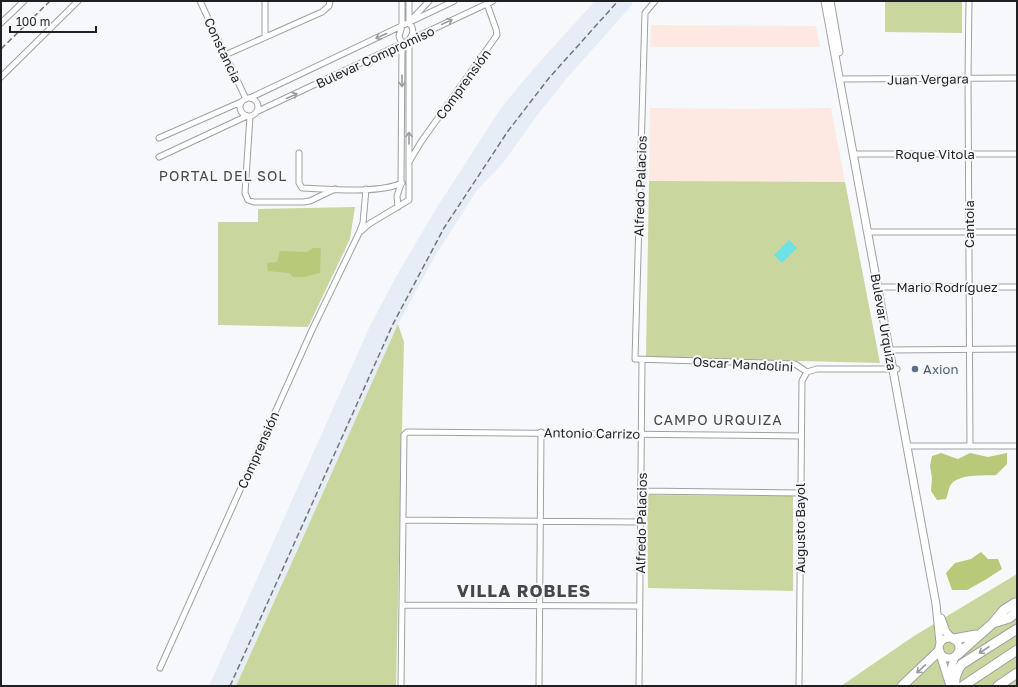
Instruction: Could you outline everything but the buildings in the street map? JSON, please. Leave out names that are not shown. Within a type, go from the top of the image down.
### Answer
[{"type":"highway","points":[[956,656],[993,623],[1004,610],[1017,605]]},
{"type":"highway","points":[[952,685],[956,671],[962,664],[1017,628]]},
{"type":"highway","points":[[953,639],[972,637],[981,634]]},
{"type":"highway","points":[[902,686],[940,649]]},
{"type":"highway","points":[[966,684],[1017,650]]},
{"type":"highway","points":[[998,686],[1017,673]]},
{"type":"main road","name":"Bulevar Urquiza","points":[[825,1],[842,79]]},
{"type":"main road","name":"Bulevar Urquiza","points":[[830,1],[855,154],[942,623],[946,632],[953,639]]},
{"type":"main road","name":"Bulevar Urquiza","points":[[909,446],[936,604],[940,649],[952,685]]},
{"type":"main road","points":[[952,685],[951,670],[959,651],[959,646],[953,639],[945,639],[940,649],[945,658],[949,659],[956,656]]},
{"type":"street","points":[[1,23],[24,1]]},
{"type":"street","points":[[1,78],[78,1]]},
{"type":"street","name":"Constancia","points":[[200,1],[226,54],[246,100]]},
{"type":"street","points":[[265,1],[265,37]]},
{"type":"street","points":[[402,1],[402,26],[399,36],[402,44],[401,184],[397,196],[398,207],[409,200],[409,40],[413,30],[412,25],[409,23],[409,1]]},
{"type":"street","points":[[409,23],[429,1]]},
{"type":"street","name":"Bulevar Compromiso","points":[[159,138],[246,100],[454,1]]},
{"type":"street","name":"Bulevar Compromiso","points":[[256,112],[488,2],[493,1]]},
{"type":"street","name":"Alfredo Palacios","points":[[635,359],[645,14],[655,1]]},
{"type":"street","name":"Cantoia","points":[[970,1],[968,78],[970,446]]},
{"type":"street","name":"Comprensión","points":[[408,163],[421,142],[497,35],[488,2]]},
{"type":"street","points":[[226,54],[322,12],[329,4]]},
{"type":"street","name":"Juan Vergara","points":[[842,79],[1017,78]]},
{"type":"street","points":[[159,156],[249,116],[256,112],[258,109],[257,103],[253,99],[246,100],[241,111],[249,116]]},
{"type":"street","points":[[249,116],[245,193],[248,200],[254,202],[303,202],[310,201],[336,190]]},
{"type":"street","points":[[298,153],[299,183],[302,188],[336,190],[387,189],[401,184],[408,177]]},
{"type":"street","name":"Roque Vitola","points":[[855,154],[1017,154]]},
{"type":"street","name":"Comprensión","points":[[160,668],[312,330],[363,224],[366,189]]},
{"type":"street","name":"Comprensión","points":[[359,233],[369,224],[398,207]]},
{"type":"street","points":[[870,232],[1017,232]]},
{"type":"street","name":"Mario Rodríguez","points":[[880,287],[1017,287]]},
{"type":"street","points":[[891,350],[1017,349]]},
{"type":"street","name":"Oscar Mandolini","points":[[635,359],[795,364],[807,372],[817,369],[895,369]]},
{"type":"street","name":"Alfredo Palacios","points":[[639,686],[642,360]]},
{"type":"street","name":"Augusto Bayol","points":[[799,686],[802,381],[807,372]]},
{"type":"street","name":"Antonio Carrizo","points":[[403,520],[404,435],[407,432],[642,433],[801,436]]},
{"type":"street","points":[[539,686],[541,432]]},
{"type":"street","points":[[909,446],[1017,446]]},
{"type":"street","points":[[641,491],[801,493]]},
{"type":"street","points":[[401,686],[403,520],[641,522]]},
{"type":"street","points":[[402,605],[640,606]]},
{"type":"shaded area","points":[[595,1],[632,1],[632,5],[567,78],[538,114],[503,163],[477,190],[434,258],[398,324],[236,686],[209,686],[370,326],[397,275],[436,209],[501,108],[535,67]]},
{"type":"shaded area","points":[[651,25],[816,26],[820,47],[650,47]]},
{"type":"shaded area","points":[[650,108],[831,108],[845,182],[649,181]]},
{"type":"green space","points":[[885,1],[962,1],[962,33],[885,32]]},
{"type":"green space","points":[[649,181],[845,182],[880,363],[646,357]]},
{"type":"green space","points":[[355,207],[350,239],[308,327],[218,325],[218,222],[258,222],[258,209]]},
{"type":"green space","points":[[313,248],[321,248],[320,273],[304,277],[293,277],[289,273],[268,271],[267,263],[277,262],[280,251],[307,252]]},
{"type":"green space","points":[[398,324],[404,342],[396,686],[236,686],[297,551]]},
{"type":"green space","points":[[941,453],[958,459],[970,453],[988,457],[1007,453],[1007,464],[996,475],[971,476],[958,479],[950,486],[946,499],[937,500],[931,491],[932,478],[930,466],[932,456]]},
{"type":"green space","points":[[647,495],[793,496],[793,591],[648,588]]},
{"type":"green space","points":[[981,552],[988,559],[998,559],[1002,569],[967,590],[952,590],[946,573],[955,563],[971,559]]},
{"type":"green space","points":[[1017,574],[1017,686],[841,686],[914,636]]},
{"type":"water","points":[[789,240],[797,248],[782,263],[774,255]]},
{"type":"railway","points":[[1,49],[50,1]]},
{"type":"railway","points":[[230,686],[393,324],[444,228],[508,131],[549,78],[618,1]]},
{"type":"place","name":"Axion","points":[[915,369]]},
{"type":"district","name":"PORTAL DEL SOL","points":[[223,176]]},
{"type":"district","name":"CAMPO URQUIZA","points":[[718,420]]},
{"type":"district","name":"VILLA ROBLES","points":[[524,591]]}]
